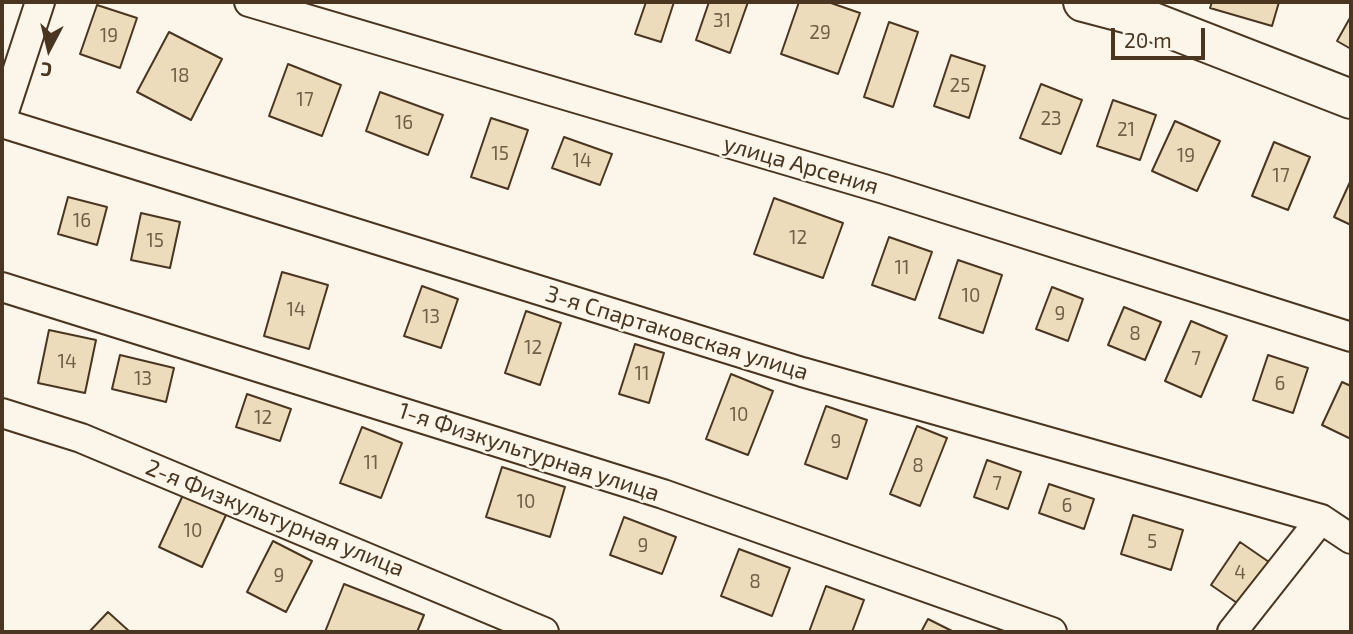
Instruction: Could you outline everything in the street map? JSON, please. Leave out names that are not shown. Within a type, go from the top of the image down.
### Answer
[{"type":"street","points":[[2,120],[40,2]]},
{"type":"street","name":"улица Арсения","points":[[249,2],[884,189],[1351,337]]},
{"type":"street","points":[[1083,2],[1140,17],[1351,99]]},
{"type":"street","name":"3-я Спартаковская улица","points":[[2,120],[802,372],[1321,519],[1351,539]]},
{"type":"street","name":"1-я Физкультурная улица","points":[[2,287],[663,494],[1052,632]]},
{"type":"street","name":"2-я Физкультурная улица","points":[[2,413],[81,438],[544,632]]},
{"type":"street","points":[[1232,632],[1321,519]]},
{"type":"building","points":[[646,2],[674,2],[661,42],[635,34]]},
{"type":"building","points":[[709,2],[748,2],[730,53],[696,40]]},
{"type":"building","points":[[799,2],[828,2],[860,13],[838,74],[781,54]]},
{"type":"building","points":[[1212,2],[1279,2],[1272,26],[1210,8]]},
{"type":"building","points":[[97,5],[137,18],[120,68],[80,54]]},
{"type":"building","points":[[1351,16],[1351,49],[1337,41]]},
{"type":"building","points":[[889,22],[918,32],[893,107],[864,97]]},
{"type":"building","points":[[169,32],[222,59],[191,120],[137,92]]},
{"type":"building","points":[[951,55],[985,66],[969,118],[934,106]]},
{"type":"building","points":[[288,64],[341,85],[322,136],[269,116]]},
{"type":"building","points":[[1041,84],[1082,100],[1061,154],[1020,138]]},
{"type":"building","points":[[380,92],[443,115],[428,155],[366,131]]},
{"type":"building","points":[[1113,100],[1156,115],[1140,160],[1097,146]]},
{"type":"building","points":[[491,118],[528,130],[508,189],[471,177]]},
{"type":"building","points":[[1175,121],[1220,141],[1197,191],[1152,171]]},
{"type":"building","points":[[564,137],[612,154],[600,185],[552,168]]},
{"type":"building","points":[[1274,142],[1310,157],[1288,210],[1252,196]]},
{"type":"building","points":[[1351,183],[1351,225],[1334,217]]},
{"type":"building","points":[[68,197],[107,207],[97,245],[58,234]]},
{"type":"building","points":[[774,198],[843,223],[823,278],[754,254]]},
{"type":"building","points":[[141,213],[180,222],[170,268],[131,260]]},
{"type":"building","points":[[889,237],[932,252],[915,300],[872,285]]},
{"type":"building","points":[[958,260],[1002,275],[983,333],[939,318]]},
{"type":"building","points":[[282,272],[328,285],[309,349],[264,336]]},
{"type":"building","points":[[422,286],[458,299],[441,348],[404,336]]},
{"type":"building","points":[[1052,287],[1083,299],[1068,341],[1036,329]]},
{"type":"building","points":[[1124,307],[1161,322],[1145,360],[1108,345]]},
{"type":"building","points":[[526,311],[561,323],[540,385],[505,373]]},
{"type":"building","points":[[1191,321],[1227,336],[1201,397],[1165,381]]},
{"type":"building","points":[[49,330],[96,340],[85,393],[38,383]]},
{"type":"building","points":[[635,344],[664,353],[649,403],[619,394]]},
{"type":"building","points":[[120,355],[174,368],[166,402],[112,389]]},
{"type":"building","points":[[1268,355],[1308,368],[1293,413],[1253,400]]},
{"type":"building","points":[[731,374],[773,391],[748,455],[706,439]]},
{"type":"building","points":[[1342,382],[1351,386],[1351,439],[1322,425]]},
{"type":"building","points":[[247,394],[291,409],[280,441],[236,427]]},
{"type":"building","points":[[826,406],[867,420],[847,479],[805,464]]},
{"type":"building","points":[[917,426],[947,438],[920,506],[890,494]]},
{"type":"building","points":[[362,427],[402,443],[381,498],[340,483]]},
{"type":"building","points":[[987,460],[1021,472],[1008,509],[974,497]]},
{"type":"building","points":[[502,467],[565,487],[550,537],[486,517]]},
{"type":"building","points":[[1049,484],[1094,499],[1084,529],[1039,513]]},
{"type":"building","points":[[183,495],[226,515],[202,567],[159,547]]},
{"type":"building","points":[[1133,515],[1183,530],[1171,570],[1121,554]]},
{"type":"building","points":[[624,517],[676,537],[662,574],[610,555]]},
{"type":"building","points":[[273,541],[312,561],[286,612],[247,592]]},
{"type":"building","points":[[1240,542],[1269,562],[1240,605],[1211,585]]},
{"type":"building","points":[[739,549],[790,568],[772,616],[721,596]]},
{"type":"building","points":[[344,584],[424,615],[417,632],[325,632]]},
{"type":"building","points":[[826,586],[864,600],[852,632],[809,632]]},
{"type":"building","points":[[108,612],[130,632],[89,632]]},
{"type":"building","points":[[928,619],[954,632],[921,632]]}]
